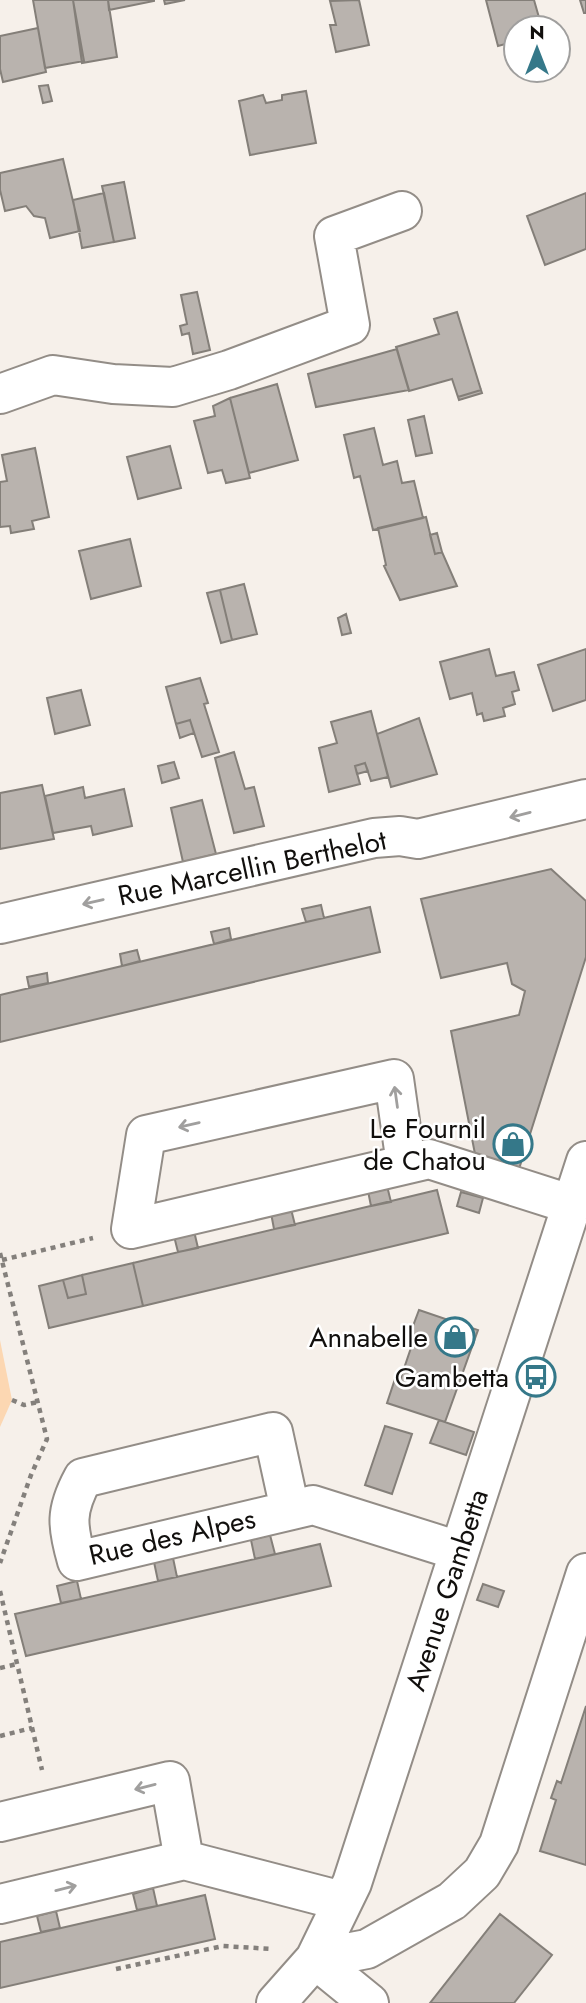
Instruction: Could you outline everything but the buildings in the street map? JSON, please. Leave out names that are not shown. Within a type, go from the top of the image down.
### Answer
[{"type":"street","points":[[0,394],[53,376],[113,384],[173,387],[229,370],[350,325],[334,236],[402,211]]},
{"type":"street","name":"Rue Marcellin Berthelot","points":[[0,924],[374,838],[400,836],[418,839],[586,799]]},
{"type":"street","points":[[406,1164],[394,1079],[146,1135],[131,1229],[429,1159],[576,1215]]},
{"type":"street","name":"Avenue Gambetta","points":[[276,2003],[315,1959],[352,1883],[459,1551],[576,1215],[586,1161]]},
{"type":"street","name":"Rue des Alpes","points":[[290,1510],[273,1433],[83,1478],[73,1497],[68,1528],[77,1561],[313,1505],[459,1551]]},
{"type":"street","points":[[315,1959],[367,1949],[452,1901],[482,1872],[499,1844],[586,1573]]},
{"type":"street","points":[[0,1822],[170,1781],[184,1860]]},
{"type":"street","points":[[0,1904],[184,1860],[342,1901]]},
{"type":"street","points":[[315,1959],[369,2003]]},
{"type":"path","points":[[2,1260],[131,1229]]},
{"type":"path","points":[[0,1254],[47,1440],[0,1563]]},
{"type":"path","points":[[12,1400],[24,1405],[38,1402]]},
{"type":"path","points":[[0,1591],[42,1770]]},
{"type":"path","points":[[0,1668],[17,1664]]},
{"type":"path","points":[[0,1736],[32,1728]]},
{"type":"path","points":[[116,1969],[223,1946],[289,1950],[315,1959]]},
{"type":"shaded area","points":[[0,1340],[12,1400],[0,1427]]},
{"type":"place","name":"Le Fournil de Chatou","points":[[513,1144]]},
{"type":"place","name":"Annabelle","points":[[455,1337]]},
{"type":"place","name":"Gambetta","points":[[536,1377]]}]
